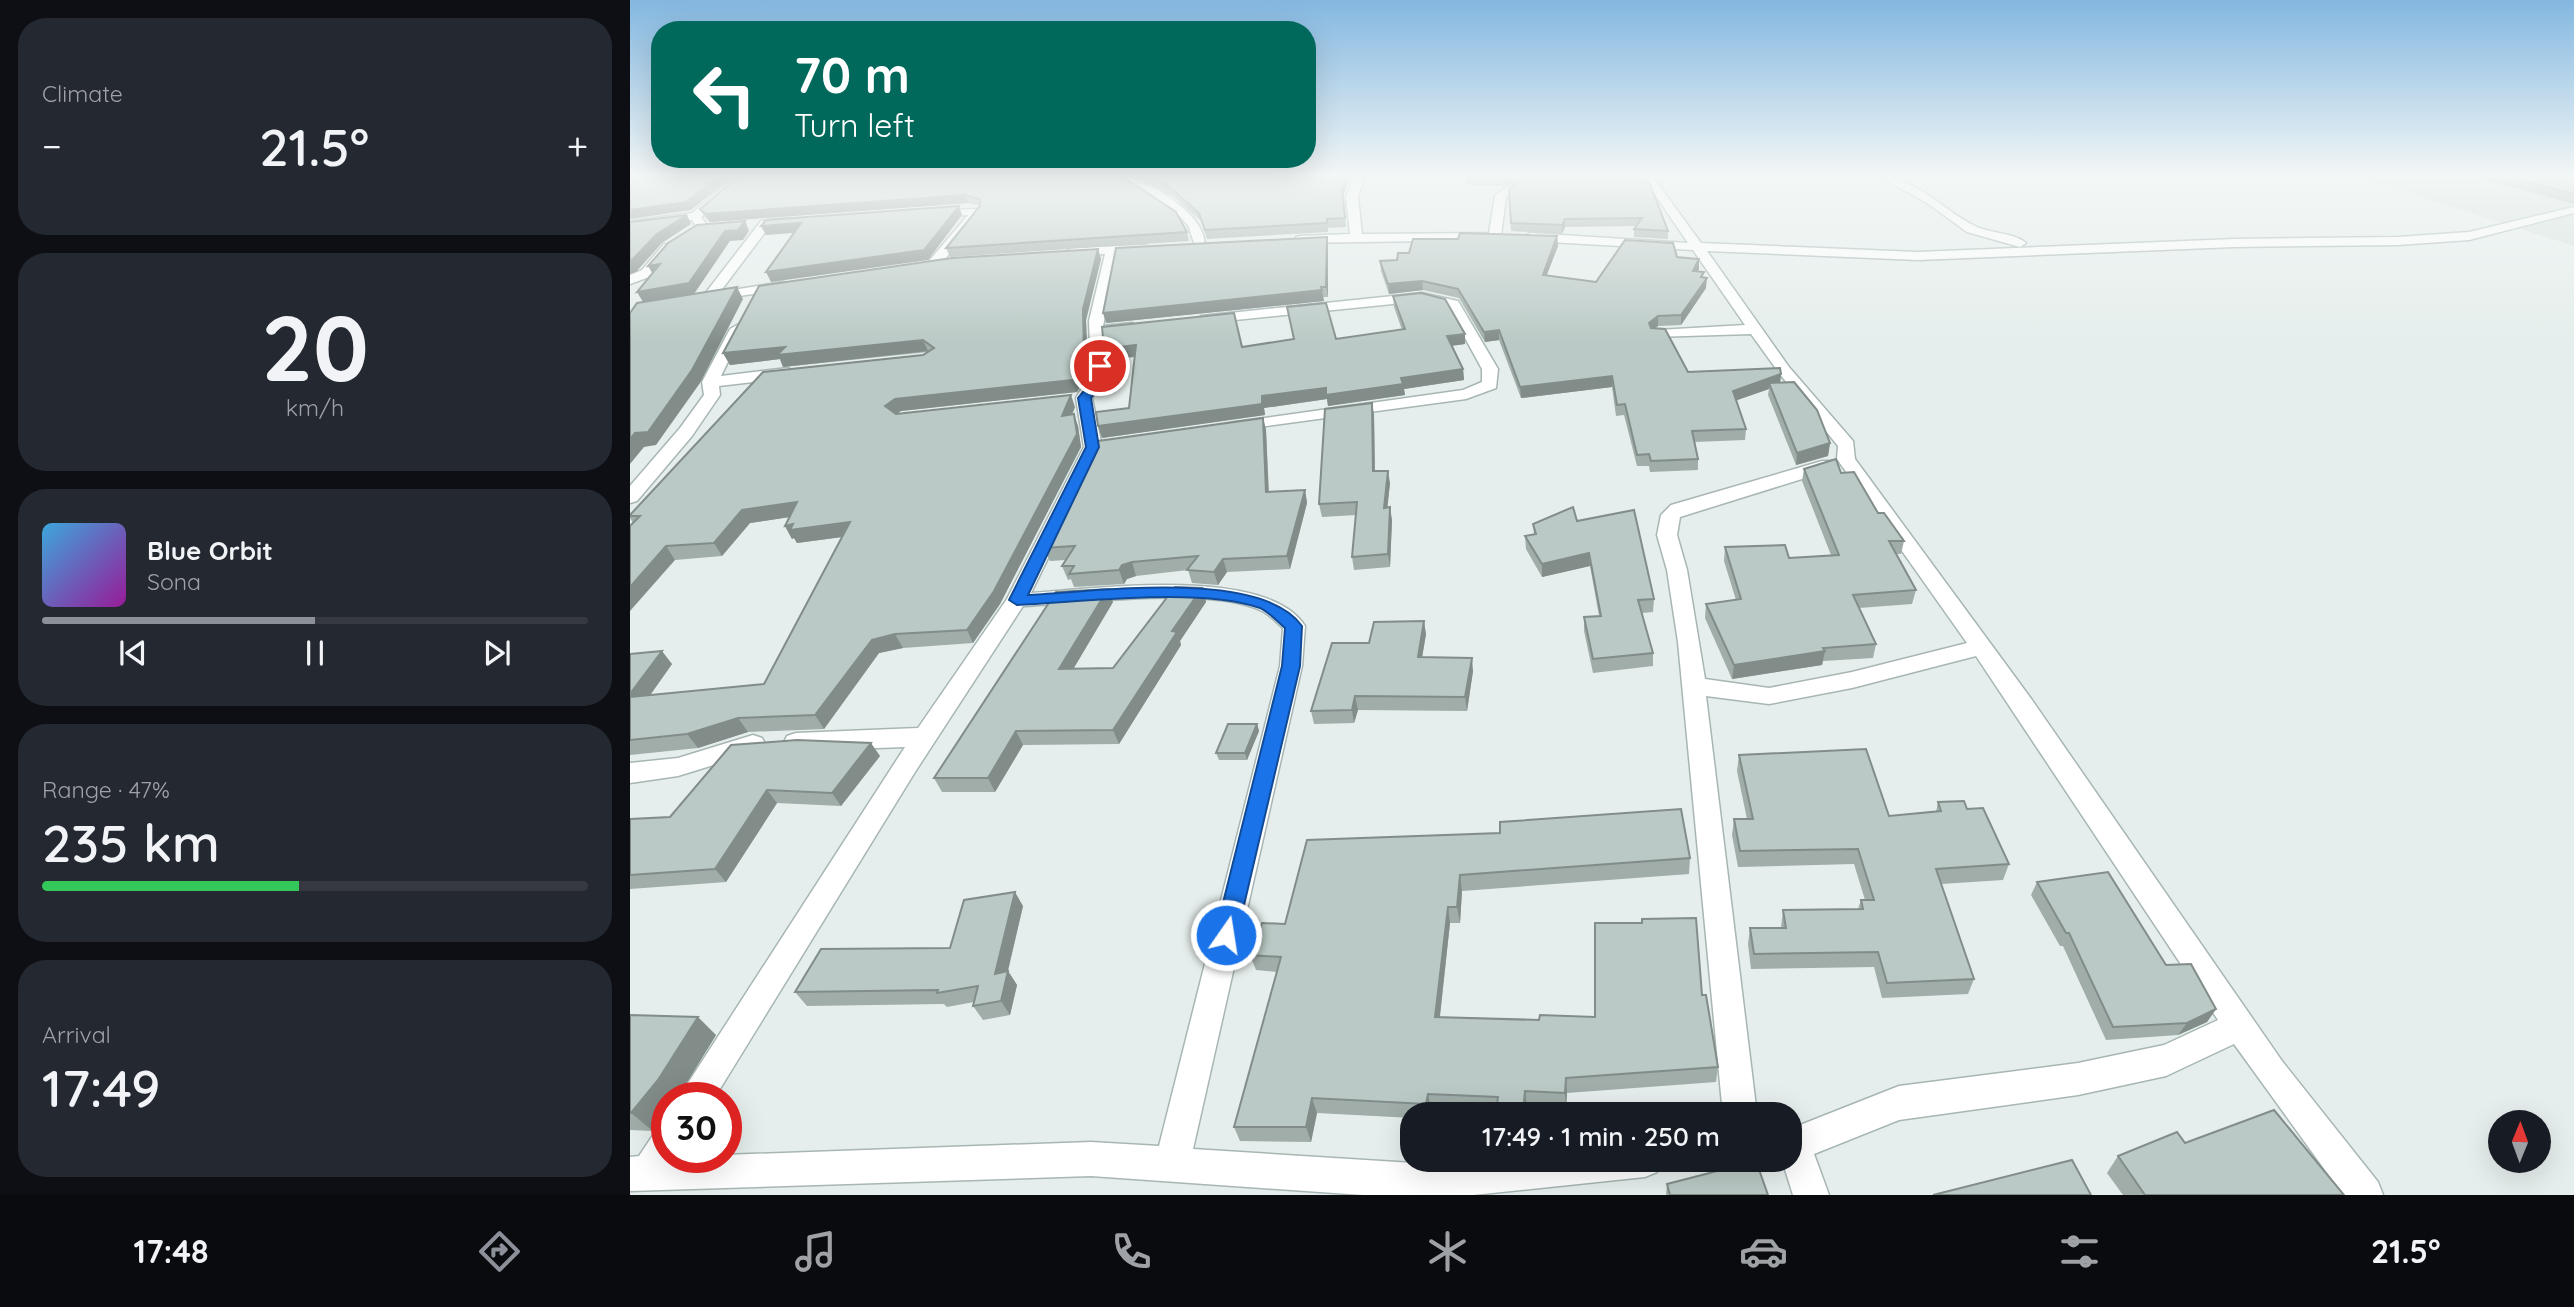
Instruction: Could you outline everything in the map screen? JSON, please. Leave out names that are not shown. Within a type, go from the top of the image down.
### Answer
[{"type":"street","points":[[630,280],[648,273],[668,248],[687,233]]},
{"type":"street","points":[[758,233],[704,299],[751,302],[796,284]]},
{"type":"street","points":[[956,262],[928,265],[957,233]]},
{"type":"street","points":[[1197,233],[1201,246]]},
{"type":"street","points":[[1356,233],[1356,237]]},
{"type":"street","points":[[1686,233],[1784,370],[1847,446],[1846,459],[1981,647],[2240,1026],[2365,1195]]},
{"type":"street","points":[[1981,233],[2044,249]]},
{"type":"street","points":[[1281,241],[1356,237],[1506,236],[1833,255],[1917,256],[2044,249],[2398,241],[2482,233]]},
{"type":"street","points":[[1060,253],[1162,248]]},
{"type":"street","points":[[1061,401],[1084,398],[1098,381],[1100,366],[1096,331],[1112,250]]},
{"type":"street","points":[[1191,321],[1422,297],[1453,304],[1490,369],[1490,384],[1466,394],[1217,429]]},
{"type":"street","points":[[630,497],[686,432],[712,395],[710,382],[751,302]]},
{"type":"street","points":[[1096,331],[1150,325]]},
{"type":"street","points":[[1657,334],[1756,329]]},
{"type":"street","points":[[710,382],[800,372]]},
{"type":"street","points":[[706,1082],[1017,600],[1100,446],[1084,398]]},
{"type":"street","points":[[630,468],[661,459]]},
{"type":"street","points":[[1739,1102],[1694,686],[1677,570],[1667,535],[1671,514],[1678,509],[1846,459]]},
{"type":"street","points":[[1017,600],[1153,594],[1227,594],[1268,606],[1294,626],[1291,666],[1172,1164]]},
{"type":"street","points":[[1694,686],[1769,696],[1852,680],[1981,647]]},
{"type":"street","points":[[630,773],[678,767],[748,744],[926,737]]},
{"type":"street","points":[[1802,1142],[1899,1103],[2078,1079],[2166,1060],[2240,1026]]},
{"type":"street","points":[[639,1174],[1091,1158],[1429,1182],[1527,1172]]},
{"type":"street","points":[[639,1174],[651,1161]]},
{"type":"street","points":[[1802,1172],[1811,1195]]},
{"type":"shaded area","points":[[2533,233],[2574,233],[2574,246]]},
{"type":"building","points":[[630,233],[659,233],[657,234],[630,262]]},
{"type":"building","points":[[684,233],[724,233],[689,283],[637,292],[660,264],[648,266],[668,243]]},
{"type":"building","points":[[794,233],[938,233],[924,250],[766,272]]},
{"type":"building","points":[[958,233],[1175,233],[946,248]]},
{"type":"building","points":[[1460,233],[1557,236],[1543,275],[1596,282],[1625,240],[1673,243],[1677,257],[1699,259],[1693,271],[1704,272],[1701,277],[1707,278],[1681,315],[1658,316],[1649,323],[1651,328],[1665,329],[1688,372],[1780,368],[1781,374],[1733,391],[1746,429],[1692,431],[1698,459],[1651,461],[1649,454],[1637,455],[1625,404],[1617,405],[1612,376],[1520,387],[1499,330],[1484,332],[1458,289],[1422,281],[1388,284],[1380,261],[1397,260],[1398,253],[1409,253],[1413,239],[1458,239]]},
{"type":"building","points":[[1327,237],[1326,287],[1321,287],[1322,290],[1103,313],[1116,248]]},
{"type":"building","points":[[1098,249],[1083,309],[1084,360],[1073,380],[895,399],[885,406],[896,414],[1071,395],[1062,416],[1074,414],[1077,434],[994,591],[967,630],[895,634],[872,640],[815,715],[738,718],[687,734],[630,740],[630,697],[764,684],[850,522],[790,530],[793,524],[785,526],[797,502],[742,510],[714,543],[666,546],[630,587],[630,526],[640,516],[630,515],[763,372],[923,355],[934,348],[923,340],[777,355],[785,347],[723,353],[759,286],[952,258]]},
{"type":"building","points":[[737,287],[692,370],[648,432],[635,433],[630,439],[630,313],[637,303]]},
{"type":"building","points":[[1421,293],[1445,299],[1465,334],[1447,336],[1463,369],[1401,378],[1403,384],[1326,395],[1326,388],[1262,396],[1262,404],[1098,426],[1096,412],[1129,408],[1136,345],[1104,349],[1102,327],[1234,313],[1242,347],[1294,339],[1287,307],[1326,303],[1336,339],[1405,329],[1393,296]]},
{"type":"building","points":[[1794,382],[1817,410],[1830,443],[1797,453],[1769,383]]},
{"type":"building","points":[[1372,403],[1373,471],[1388,471],[1384,508],[1390,507],[1388,554],[1352,557],[1357,502],[1319,504],[1325,409]]},
{"type":"building","points":[[1263,418],[1266,492],[1305,490],[1287,556],[1223,559],[1214,572],[1187,570],[1198,556],[1132,562],[1122,565],[1119,570],[1069,574],[1074,566],[1062,566],[1075,546],[1044,548],[1098,441]]},
{"type":"building","points":[[1836,459],[1841,473],[1854,472],[1878,513],[1884,513],[1904,541],[1889,541],[1916,590],[1853,595],[1876,644],[1823,648],[1825,651],[1734,665],[1706,604],[1741,599],[1725,547],[1785,545],[1789,558],[1839,555],[1804,469]]},
{"type":"building","points":[[1573,507],[1577,521],[1634,510],[1654,599],[1638,600],[1653,653],[1593,659],[1584,617],[1601,616],[1589,553],[1542,564],[1525,536],[1536,534],[1533,524]]},
{"type":"building","points":[[1175,587],[1202,588],[1172,631],[1177,632],[1113,730],[1016,731],[988,778],[934,778],[1056,592],[1108,589],[1059,669],[1113,668]]},
{"type":"building","points":[[1424,621],[1418,657],[1472,658],[1465,697],[1355,696],[1352,710],[1311,711],[1332,643],[1369,643],[1374,622]]},
{"type":"building","points":[[662,651],[630,694],[630,654]]},
{"type":"building","points":[[1228,724],[1257,724],[1245,753],[1216,753]]},
{"type":"building","points":[[797,740],[871,743],[832,793],[767,790],[715,869],[630,875],[630,819],[670,817],[731,745]]},
{"type":"building","points":[[1866,749],[1889,816],[1941,811],[1938,802],[1964,801],[1967,809],[1983,808],[2009,864],[1936,869],[1974,979],[1887,983],[1878,952],[1754,954],[1750,928],[1786,928],[1783,910],[1863,909],[1861,900],[1874,900],[1858,849],[1740,851],[1734,819],[1753,819],[1739,755]]},
{"type":"building","points":[[1681,809],[1690,858],[1460,875],[1457,907],[1448,907],[1435,1017],[1539,1020],[1540,1015],[1595,1017],[1595,923],[1642,923],[1642,919],[1696,918],[1702,995],[1706,995],[1718,1067],[1566,1078],[1565,1093],[1525,1091],[1524,1102],[1497,1102],[1498,1097],[1428,1094],[1426,1102],[1312,1098],[1306,1127],[1234,1127],[1281,957],[1250,955],[1262,923],[1285,924],[1307,840],[1500,833],[1500,822]]},
{"type":"building","points":[[2108,872],[2166,965],[2191,964],[2216,1009],[2187,1023],[2113,1027],[2069,933],[2066,933],[2037,882]]},
{"type":"building","points":[[1015,892],[995,974],[1008,971],[1001,1001],[973,1006],[978,986],[937,993],[938,990],[795,992],[821,949],[950,948],[964,900]]},
{"type":"building","points":[[630,1015],[698,1017],[658,1080],[651,1082],[651,1089],[630,1113]]},
{"type":"building","points":[[2274,1110],[2344,1195],[2145,1195],[2118,1156],[2177,1132],[2185,1143]]},
{"type":"building","points":[[2072,1160],[2091,1195],[1933,1195]]},
{"type":"building","points":[[1713,1172],[1760,1172],[1768,1195],[1670,1195],[1667,1184]]},
{"type":"route","points":[[1100,366],[1098,381],[1084,398],[1093,447],[1017,600],[1153,594],[1227,594],[1268,606],[1294,626],[1291,666],[1226,935]]}]
